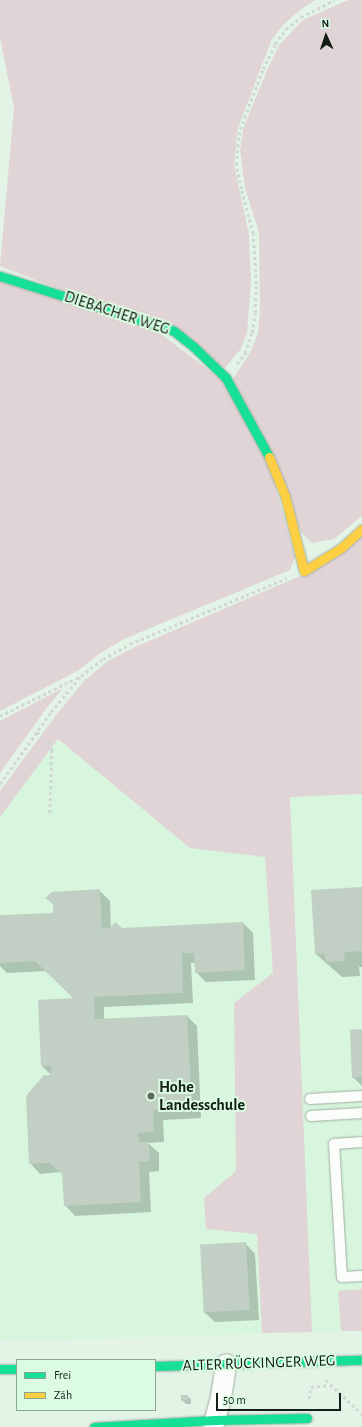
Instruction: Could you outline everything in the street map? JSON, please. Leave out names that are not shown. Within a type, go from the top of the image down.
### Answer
[{"type":"street","name":"DIEBACHER WEG","points":[[0,276],[174,331],[194,347],[226,378],[275,468],[285,496],[304,571]]},
{"type":"street","points":[[304,571],[340,548],[362,529]]},
{"type":"street","name":"ALTER RÜCKINGER WEG","points":[[156,1366],[362,1360]]},
{"type":"street","points":[[214,1424],[226,1364]]},
{"type":"street","points":[[0,1369],[16,1369]]},
{"type":"street","points":[[94,1427],[214,1424],[307,1418]]},
{"type":"lane","points":[[310,1099],[362,1096]]},
{"type":"lane","points":[[311,1116],[362,1113]]},
{"type":"lane","points":[[362,1142],[334,1144],[342,1277],[362,1276]]},
{"type":"path","points":[[226,378],[245,353],[252,334],[255,313],[256,255],[253,234],[240,189],[236,165],[240,129],[263,69],[275,44],[286,29],[301,17],[334,0]]},
{"type":"path","points":[[0,716],[81,676],[103,659],[130,644],[304,571]]},
{"type":"path","points":[[0,784],[37,732],[81,676]]},
{"type":"path","points":[[37,732],[49,742],[52,750],[50,814]]},
{"type":"path","points":[[308,1361],[330,1385],[362,1414]]},
{"type":"path","points":[[311,1386],[330,1385]]},
{"type":"shaded area","points":[[0,0],[316,0],[301,9],[282,26],[272,39],[238,128],[234,165],[249,234],[251,282],[247,333],[240,350],[224,369],[197,343],[0,266],[14,108],[0,38]]},
{"type":"shaded area","points":[[348,0],[362,0],[362,516],[334,539],[312,543],[301,532],[233,379],[250,353],[258,333],[260,311],[259,232],[245,188],[240,151],[243,129],[279,45],[303,20]]},
{"type":"shaded area","points":[[0,280],[152,327],[223,381],[271,470],[295,557],[290,570],[124,639],[99,654],[79,670],[0,711]]},
{"type":"shaded area","points":[[362,536],[362,794],[290,797],[312,1332],[262,1333],[257,1234],[206,1229],[204,1198],[236,1171],[234,1003],[273,973],[265,857],[190,848],[58,739],[0,817],[0,791],[56,715],[84,681],[108,661],[137,646],[305,574]]},
{"type":"shaded area","points":[[63,688],[46,709],[0,773],[0,721]]},
{"type":"shaded area","name":"Hohe Landesschule","points":[[58,739],[190,848],[292,860],[290,797],[362,794],[362,1331],[0,1341],[0,817]]},
{"type":"shaded area","points":[[362,1289],[362,1331],[341,1331],[338,1291]]},
{"type":"building","points":[[362,887],[362,951],[344,952],[345,961],[326,962],[325,954],[315,954],[311,890]]},
{"type":"building","points":[[100,889],[102,929],[110,928],[115,922],[122,928],[243,922],[245,970],[195,973],[194,953],[182,953],[183,993],[94,997],[95,1019],[187,1015],[192,1108],[153,1110],[154,1132],[138,1133],[139,1142],[149,1142],[150,1161],[139,1162],[141,1202],[64,1206],[62,1174],[49,1163],[29,1164],[26,1096],[44,1075],[51,1075],[51,1066],[41,1066],[38,1000],[73,998],[35,961],[0,963],[0,915],[53,913],[53,903],[45,898],[52,892]]},
{"type":"building","points":[[362,1029],[362,1077],[352,1078],[350,1030]]},
{"type":"building","points":[[246,1242],[250,1310],[204,1312],[200,1244]]},
{"type":"building","points":[[181,1395],[188,1395],[188,1400],[181,1401]]},
{"type":"traffic: fast","points":[[0,276],[174,331],[194,347],[226,378],[269,457]]},
{"type":"traffic: fast","points":[[156,1366],[362,1360]]},
{"type":"traffic: fast","points":[[0,1369],[16,1369]]},
{"type":"traffic: fast","points":[[94,1427],[215,1420],[307,1418]]},
{"type":"traffic: slow","points":[[269,457],[285,496],[304,571],[341,548],[362,529]]},
{"type":"place","name":"Hohe Landesschule","points":[[151,1096]]}]
